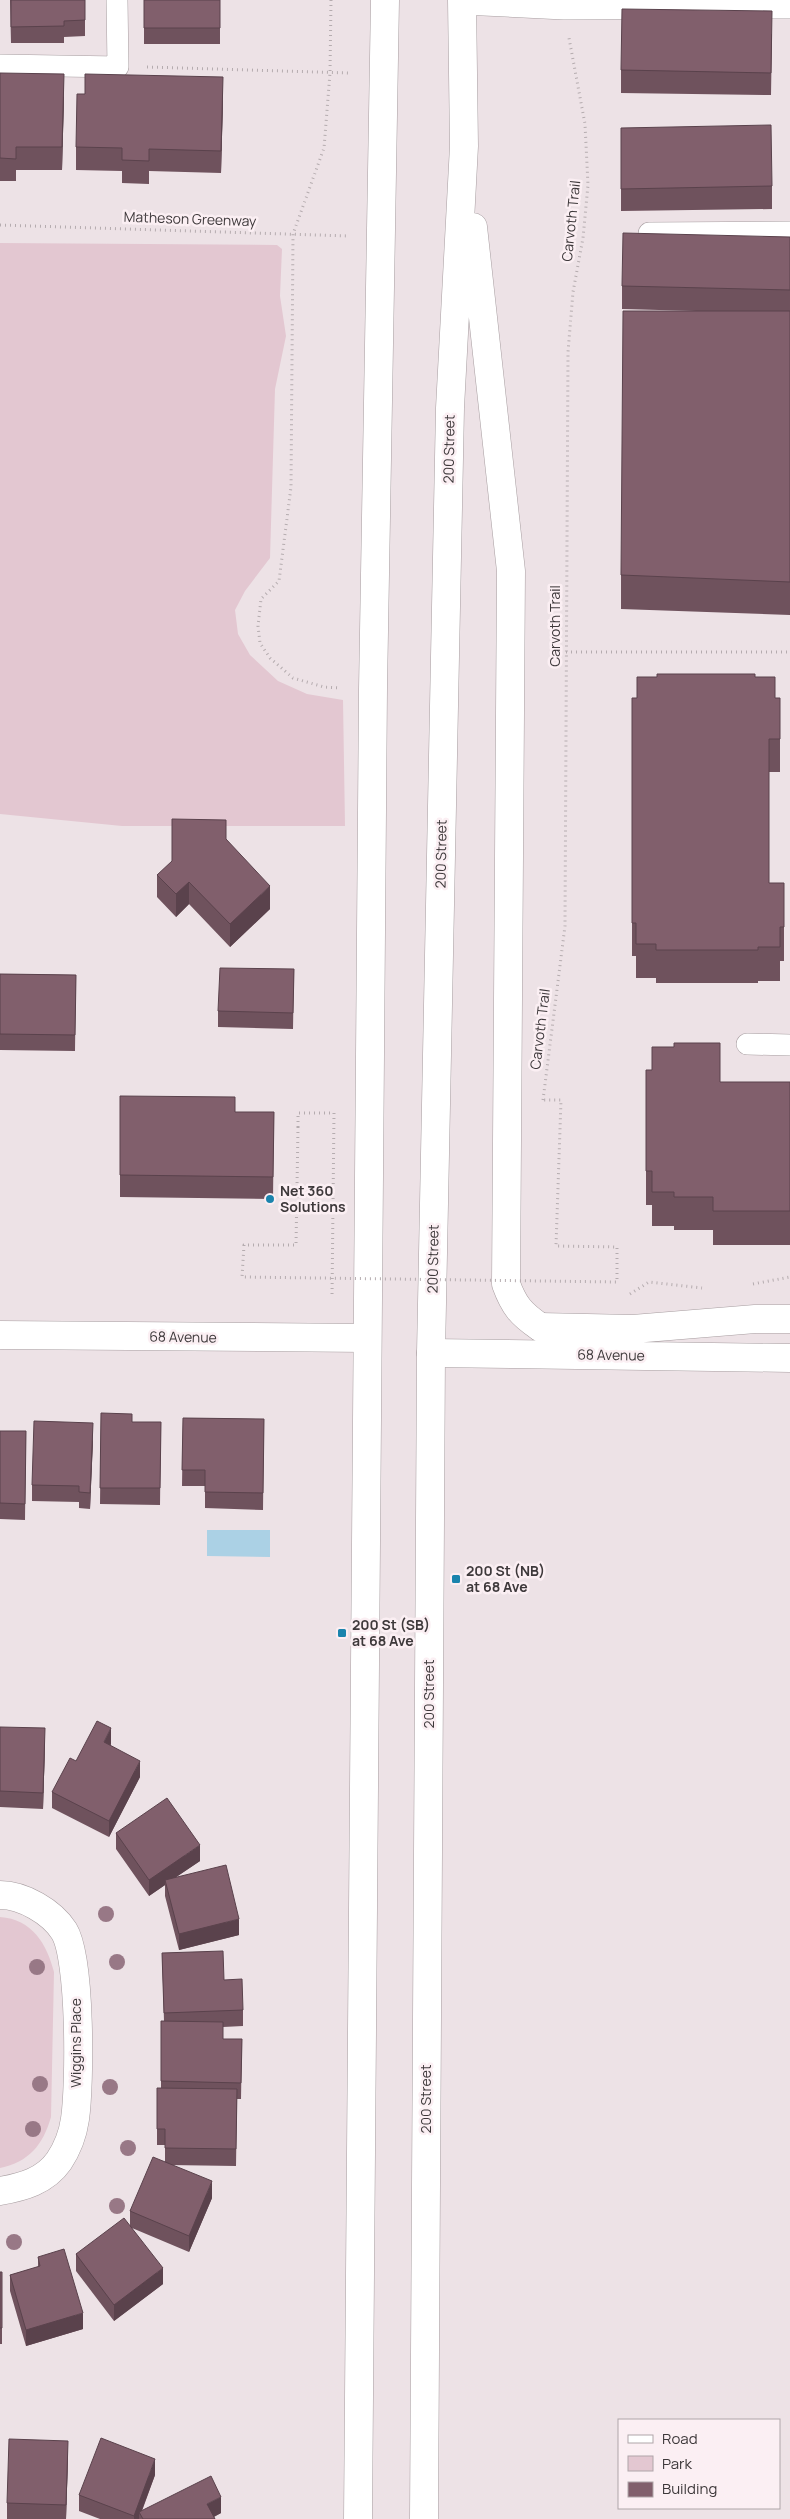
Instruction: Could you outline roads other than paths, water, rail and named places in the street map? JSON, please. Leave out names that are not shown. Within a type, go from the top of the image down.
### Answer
[{"type":"main road","points":[[358,2519],[373,689],[385,0]]},
{"type":"main road","name":"200 Street","points":[[424,2519],[432,1352],[450,408],[464,146],[462,2]]},
{"type":"main road","name":"68 Avenue","points":[[464,146],[511,571],[506,1284],[513,1304],[526,1318],[540,1327],[633,1329],[755,1319],[790,1319]]},
{"type":"main road","name":"68 Avenue","points":[[0,1335],[367,1338]]},
{"type":"main road","name":"68 Avenue","points":[[432,1352],[790,1358]]},
{"type":"main road","name":"Wiggins Place","points":[[0,1895],[16,1898],[44,1911],[64,1931],[70,1944],[76,1979],[77,2100],[75,2120],[70,2139],[56,2164],[47,2174],[33,2183],[0,2191]]},
{"type":"lane","points":[[0,64],[118,66],[117,0]]},
{"type":"lane","points":[[462,2],[564,9],[790,8]]},
{"type":"lane","points":[[649,233],[790,232]]},
{"type":"lane","points":[[747,1044],[790,1045]]},
{"type":"water","points":[[207,1530],[270,1530],[270,1557],[207,1556]]},
{"type":"place","name":"Net 360 Solutions","points":[[270,1199]]},
{"type":"place","name":"200 St (NB) at 68 Ave","points":[[456,1579]]},
{"type":"place","name":"200 St (SB) at 68 Ave","points":[[342,1633]]}]
